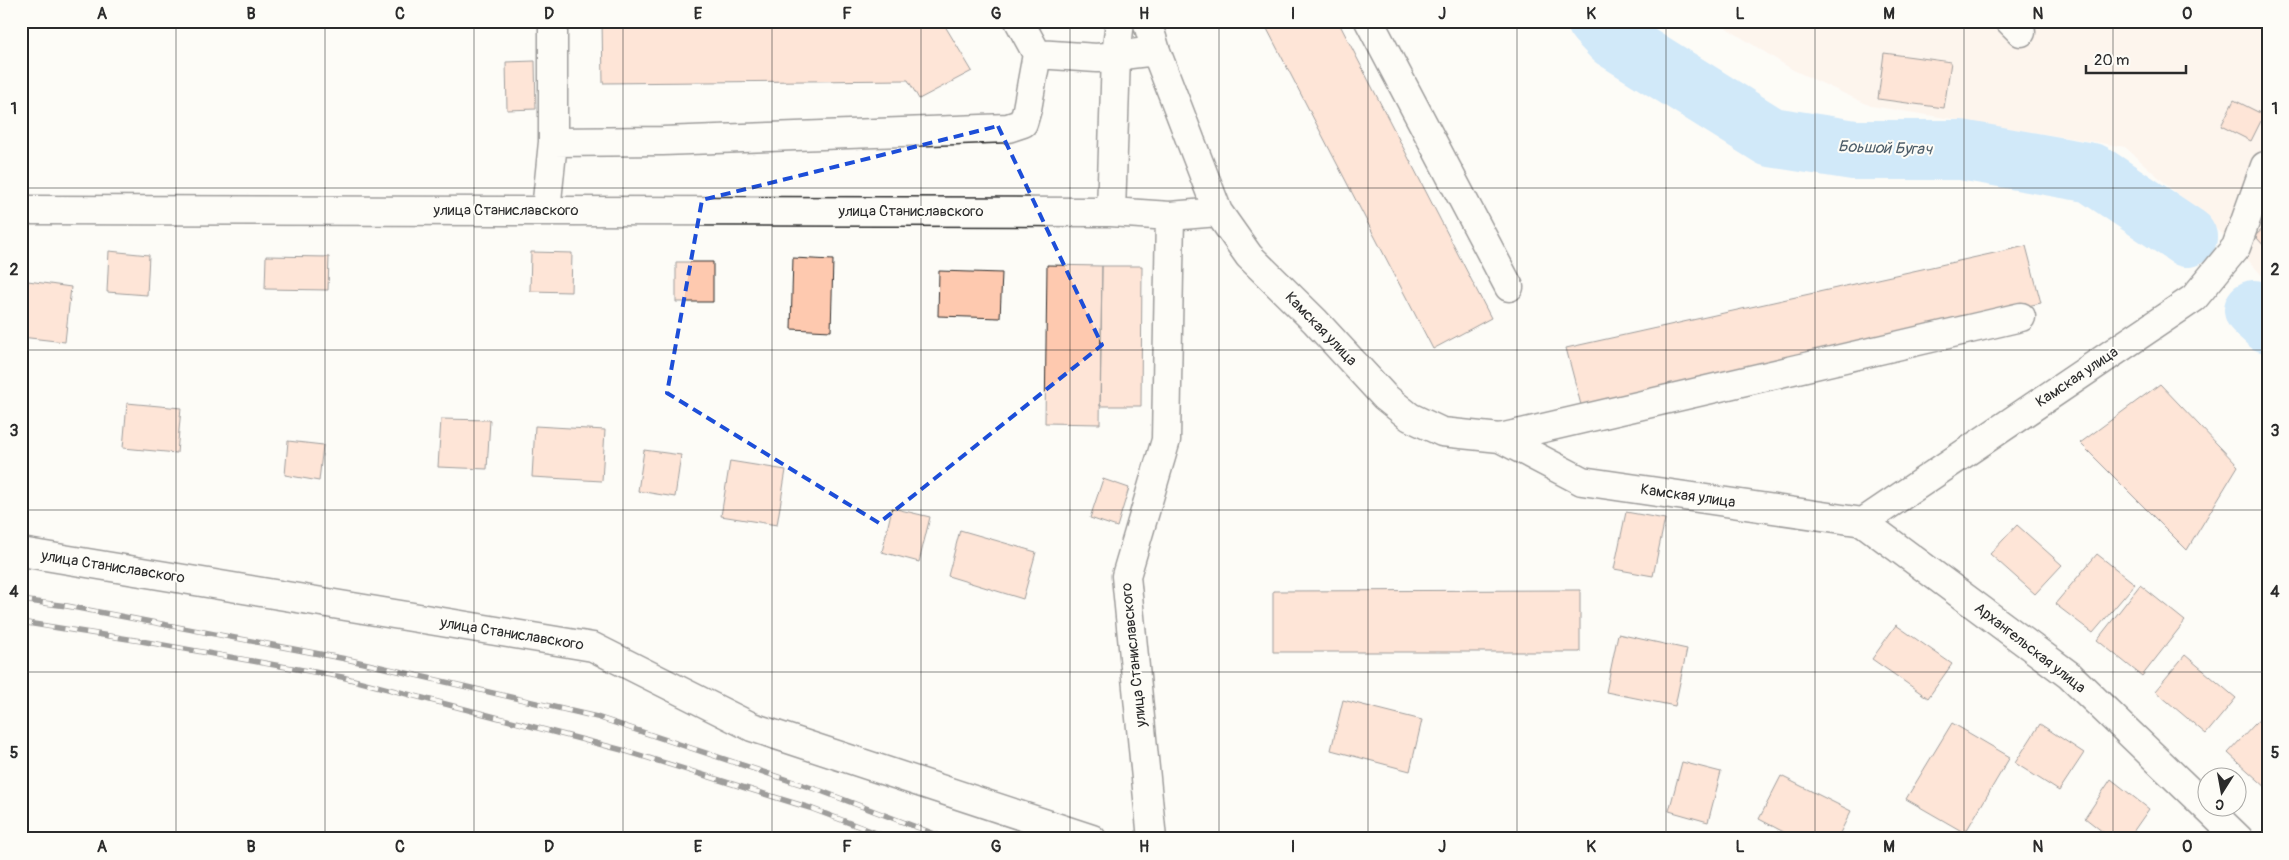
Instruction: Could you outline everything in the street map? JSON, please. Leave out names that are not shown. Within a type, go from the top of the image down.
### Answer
[{"type":"street","points":[[546,210],[553,142],[553,21]]},
{"type":"street","points":[[553,142],[663,141],[1008,128],[1023,123],[1037,54],[1019,21]]},
{"type":"street","points":[[1111,212],[1116,56],[1120,21]]},
{"type":"street","name":"Камская улица","points":[[1147,21],[1156,50],[1218,212],[1250,256],[1315,321],[1391,402],[1410,417],[1442,432],[1500,438],[1582,481],[1863,522],[2194,298],[2236,247],[2267,162]]},
{"type":"street","points":[[1369,21],[1509,287]]},
{"type":"street","points":[[1037,54],[1097,58],[1156,50]]},
{"type":"street","name":"улица Станиславского","points":[[21,210],[1111,212],[1170,216],[1166,440],[1126,576],[1152,839]]},
{"type":"street","points":[[1170,216],[1218,212]]},
{"type":"street","points":[[1500,438],[2021,316]]},
{"type":"street","name":"Архангельская улица","points":[[1863,522],[2069,675],[2196,796]]},
{"type":"street","name":"улица Станиславского","points":[[21,552],[593,647],[752,727],[1092,839]]},
{"type":"street","name":"Архангельская улица","points":[[2218,818],[2239,839]]},
{"type":"highlighted area","points":[[998,126],[1102,345],[879,523],[667,393],[702,200]]},
{"type":"shaded area","points":[[1715,21],[2268,21],[2268,282],[2236,247],[2125,147],[1871,106],[1793,70]]},
{"type":"building","points":[[602,21],[679,21],[679,23],[823,21],[823,24],[850,24],[850,21],[942,21],[972,71],[919,99],[908,80],[603,83]]},
{"type":"building","points":[[1263,21],[1338,21],[1491,318],[1433,349]]},
{"type":"building","points":[[1884,53],[1951,62],[1944,108],[1878,99]]},
{"type":"building","points":[[535,61],[536,109],[507,110],[506,62]]},
{"type":"building","points":[[2234,100],[2264,115],[2251,141],[2221,126]]},
{"type":"building","points":[[2268,224],[2268,250],[2255,236]]},
{"type":"building","points":[[2026,246],[2041,303],[1581,405],[1566,348]]},
{"type":"building","points":[[109,251],[149,255],[147,295],[107,292]]},
{"type":"building","points":[[531,252],[572,253],[571,292],[530,291]]},
{"type":"building","points":[[266,256],[329,257],[328,290],[265,289]]},
{"type":"building","points":[[793,258],[833,260],[831,331],[791,329]]},
{"type":"building","points":[[676,262],[713,262],[713,302],[676,302]]},
{"type":"building","points":[[1047,265],[1102,266],[1100,424],[1045,423]]},
{"type":"building","points":[[1102,266],[1142,266],[1141,406],[1100,406]]},
{"type":"building","points":[[939,271],[1002,273],[1000,318],[938,316]]},
{"type":"building","points":[[28,281],[71,287],[65,342],[21,337]]},
{"type":"building","points":[[2160,384],[2238,466],[2187,550],[2080,443]]},
{"type":"building","points":[[127,403],[181,408],[177,453],[123,448]]},
{"type":"building","points":[[441,419],[490,420],[487,469],[438,467]]},
{"type":"building","points":[[535,426],[605,430],[602,481],[532,477]]},
{"type":"building","points":[[288,441],[323,445],[319,481],[285,475]]},
{"type":"building","points":[[644,450],[681,455],[675,497],[638,491]]},
{"type":"building","points":[[730,461],[786,470],[777,525],[721,516]]},
{"type":"building","points":[[1103,479],[1129,488],[1117,527],[1090,518]]},
{"type":"building","points":[[892,508],[930,517],[919,562],[882,552]]},
{"type":"building","points":[[1626,512],[1665,519],[1653,576],[1614,569]]},
{"type":"building","points":[[2017,525],[2062,565],[2035,594],[1990,554]]},
{"type":"building","points":[[960,530],[1036,552],[1023,599],[948,576]]},
{"type":"building","points":[[2097,554],[2135,584],[2093,633],[2055,604]]},
{"type":"building","points":[[2140,585],[2185,621],[2142,676],[2097,640]]},
{"type":"building","points":[[1580,590],[1580,652],[1273,652],[1273,591]]},
{"type":"building","points":[[1896,625],[1952,664],[1928,698],[1872,659]]},
{"type":"building","points":[[1618,634],[1687,649],[1675,706],[1606,692]]},
{"type":"building","points":[[2185,655],[2236,698],[2206,734],[2155,691]]},
{"type":"building","points":[[1343,700],[1422,720],[1410,771],[1331,750]]},
{"type":"building","points":[[2268,710],[2268,789],[2228,753]]},
{"type":"building","points":[[1952,723],[2010,757],[1965,833],[1906,799]]},
{"type":"building","points":[[2040,724],[2084,753],[2059,791],[2015,763]]},
{"type":"building","points":[[1682,762],[1721,772],[1708,822],[1669,811]]},
{"type":"building","points":[[1781,776],[1851,811],[1837,839],[1797,839],[1759,819]]},
{"type":"building","points":[[2111,779],[2149,809],[2128,839],[2112,839],[2085,818]]},
{"type":"waterway","name":"Боьшой Бугач","points":[[1597,21],[1613,38],[1771,137],[1854,150],[1961,150],[2092,173],[2187,237]]},
{"type":"waterway","points":[[2254,310],[2268,323]]},
{"type":"railway","points":[[21,600],[67,606],[346,659],[597,717],[821,791],[948,839]]},
{"type":"railway","points":[[21,622],[141,641],[342,677],[626,751],[810,808],[892,839]]}]
